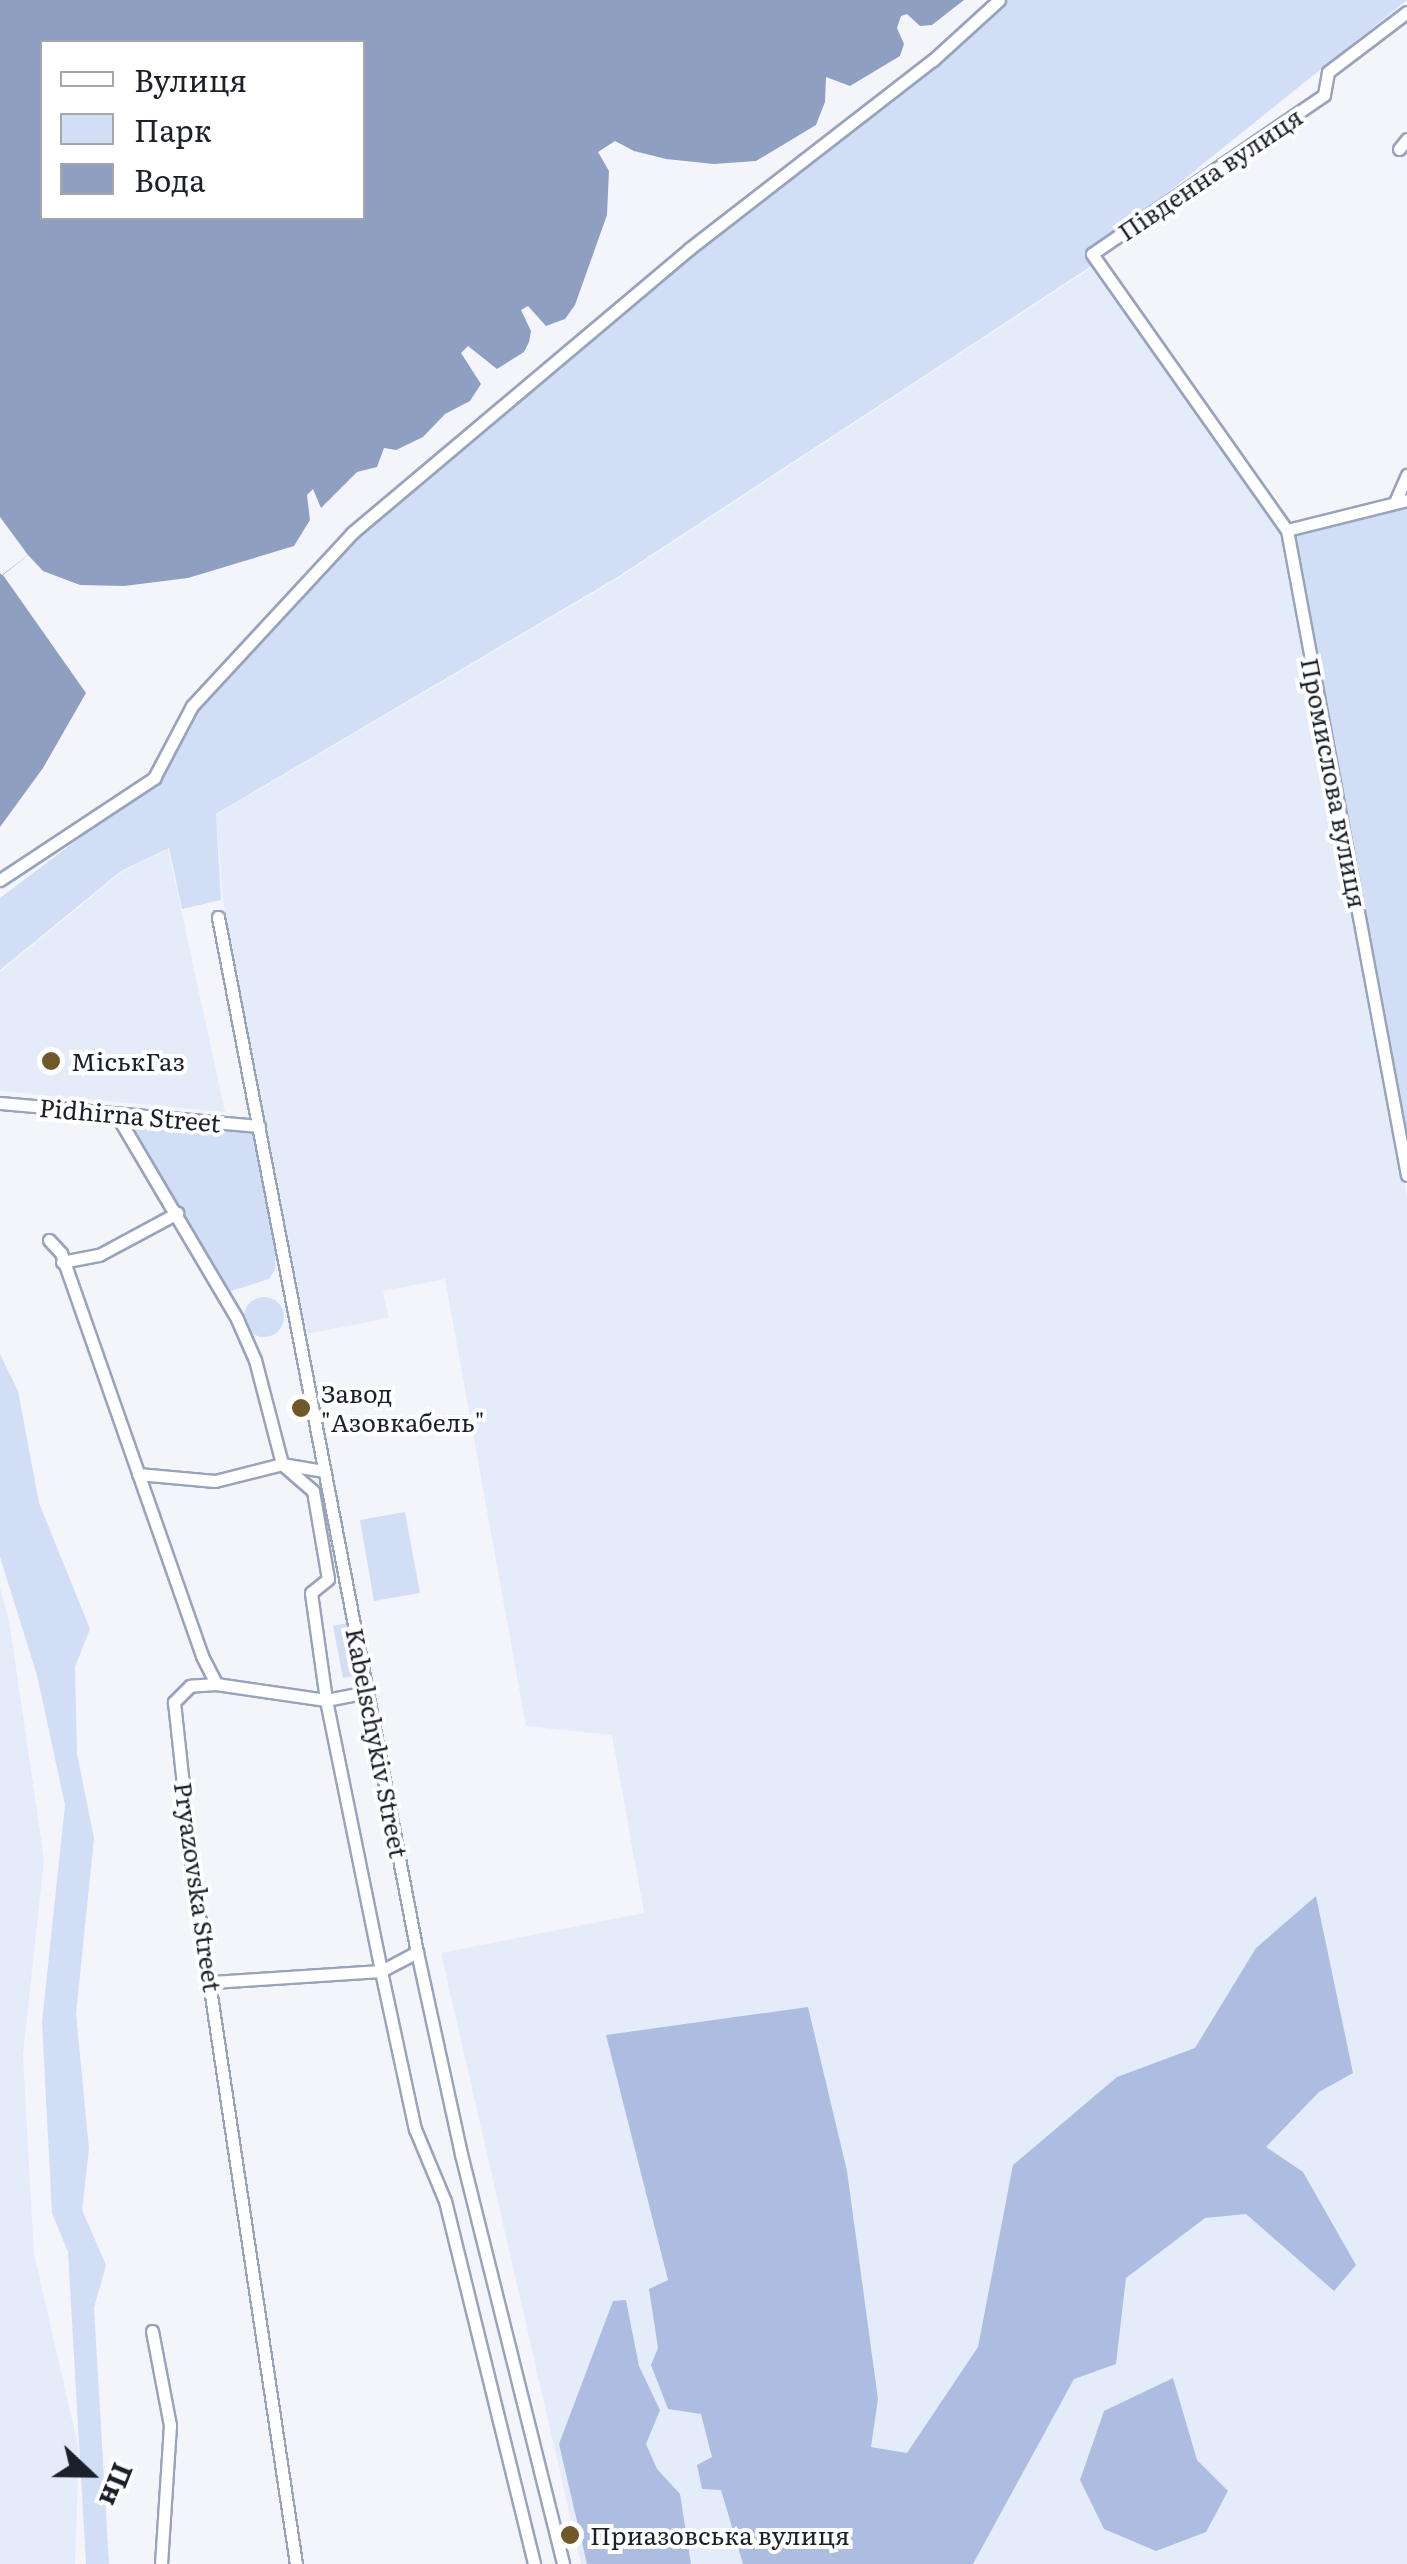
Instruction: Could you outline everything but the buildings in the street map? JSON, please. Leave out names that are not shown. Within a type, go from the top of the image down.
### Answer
[{"type":"street","points":[[1,880],[154,778],[192,706],[352,533],[689,249],[933,60],[999,0]]},
{"type":"street","name":"Південна вулиця","points":[[1287,530],[1092,254],[1324,96],[1328,72],[1407,12]]},
{"type":"street","points":[[1287,530],[1401,501],[1407,476]]},
{"type":"street","name":"Промислова вулиця","points":[[1287,530],[1407,1174]]},
{"type":"street","name":"Kabelschykiv Street","points":[[218,917],[417,1952],[461,2154],[563,2564]]},
{"type":"street","name":"Pidhirna Street","points":[[0,1103],[260,1126]]},
{"type":"street","name":"Kabelschykiv Street","points":[[116,1114],[176,1213],[255,1360],[282,1464],[313,1490],[328,1579],[311,1594],[326,1700],[381,1971],[415,2129],[445,2201],[534,2564]]},
{"type":"street","points":[[62,1262],[99,1254],[176,1213]]},
{"type":"street","points":[[49,1240],[62,1253],[62,1262],[216,1684],[326,1700],[368,1692]]},
{"type":"street","points":[[138,1474],[215,1482],[282,1464],[324,1471]]},
{"type":"street","name":"Pryazovska Street","points":[[216,1684],[190,1686],[174,1702],[192,1868],[296,2564]]},
{"type":"street","points":[[212,1982],[381,1971],[417,1952]]},
{"type":"street","points":[[152,2330],[170,2425],[162,2564]]},
{"type":"shaded area","points":[[1097,264],[1281,534],[1407,1198],[1407,2564],[581,2564],[441,1953],[644,1913],[612,1735],[526,1726],[445,1279],[383,1291],[389,1318],[307,1334],[223,901],[216,815],[617,579]]},
{"type":"shaded area","points":[[168,849],[225,1112],[0,1091],[0,972],[123,871]]},
{"type":"shaded area","points":[[0,1588],[9,1620],[44,1859],[23,2055],[34,2254],[79,2450],[75,2564],[0,2564]]},
{"type":"shaded area","points":[[1316,1896],[1353,2073],[1319,2092],[1266,2147],[1303,2172],[1356,2265],[1334,2291],[1246,2214],[1205,2218],[1126,2278],[1116,2364],[1074,2379],[973,2564],[743,2564],[721,2490],[702,2489],[697,2465],[712,2457],[701,2414],[668,2409],[651,2365],[658,2348],[649,2289],[668,2280],[606,2035],[808,2007],[847,2171],[878,2399],[871,2447],[907,2453],[978,2347],[1013,2165],[1117,2077],[1195,2048],[1256,1948]]},
{"type":"shaded area","points":[[626,2300],[639,2366],[660,2410],[646,2444],[657,2469],[680,2494],[691,2564],[587,2564],[559,2444],[613,2301]]},
{"type":"shaded area","points":[[1173,2378],[1197,2460],[1228,2491],[1206,2532],[1156,2551],[1104,2529],[1080,2480],[1104,2411]]},
{"type":"green space","points":[[1007,0],[1407,0],[1091,254],[1096,263],[616,578],[216,814],[221,900],[182,909],[169,848],[121,871],[0,970],[0,898],[159,778],[194,710],[354,534],[691,256],[937,64]]},
{"type":"green space","points":[[1407,500],[1407,1135],[1292,528]]},
{"type":"green space","points":[[128,1122],[178,1131],[185,1127],[243,1130],[255,1136],[276,1247],[275,1270],[269,1279],[225,1293]]},
{"type":"green space","points":[[264,1297],[278,1303],[284,1317],[278,1331],[264,1337],[250,1331],[244,1317],[250,1303]]},
{"type":"green space","points":[[0,1354],[18,1391],[39,1503],[90,1629],[75,1667],[77,1754],[94,1838],[76,2014],[89,2149],[82,2210],[106,2265],[94,2308],[109,2564],[86,2564],[68,2252],[52,2213],[42,2022],[65,1805],[37,1675],[0,1557]]},
{"type":"green space","points":[[405,1512],[420,1593],[374,1601],[360,1520]]},
{"type":"green space","points":[[347,1623],[358,1675],[343,1678],[333,1626]]},
{"type":"water","points":[[0,0],[964,0],[932,25],[920,26],[907,14],[901,16],[897,28],[904,44],[900,56],[850,86],[826,77],[825,102],[816,125],[756,161],[714,164],[666,159],[634,151],[615,141],[598,152],[609,171],[607,215],[575,305],[565,319],[546,326],[528,306],[521,310],[531,331],[529,342],[524,352],[497,369],[468,346],[461,353],[481,384],[470,401],[445,414],[423,437],[396,450],[384,448],[377,467],[357,472],[321,508],[313,489],[307,495],[310,520],[294,546],[188,578],[124,586],[80,585],[43,571],[28,555],[3,575],[86,693],[43,768],[0,827]]},
{"type":"pier","points":[[0,517],[28,555],[2,575],[0,573]]},
{"type":"place","name":"МіськГаз","points":[[51,1061]]},
{"type":"place","name":"Завод \"Азовкабель\"","points":[[301,1408]]},
{"type":"place","name":"Приазовська вулиця","points":[[570,2535]]}]
